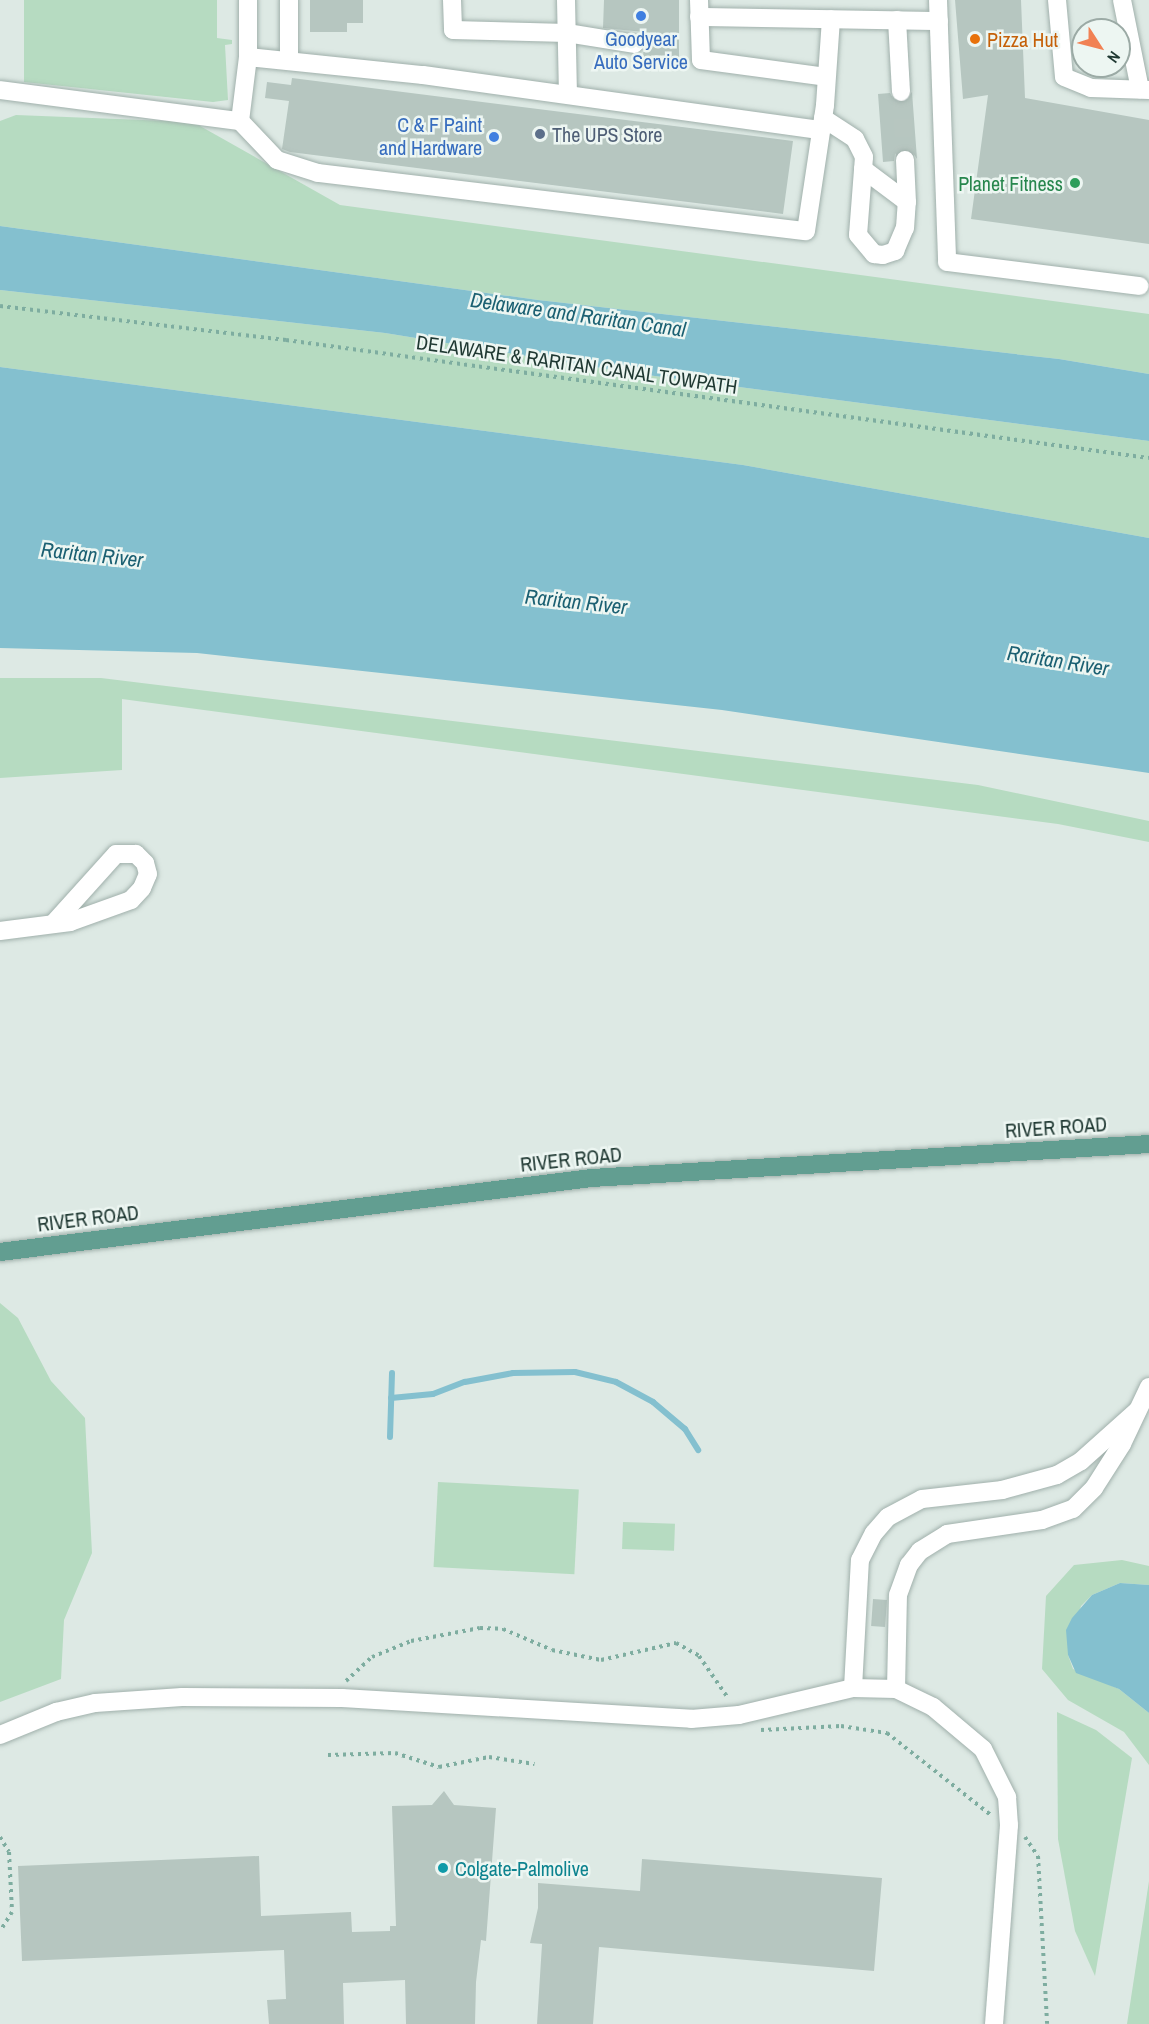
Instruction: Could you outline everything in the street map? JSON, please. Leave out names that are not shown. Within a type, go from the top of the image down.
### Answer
[{"type":"main road","name":"RIVER ROAD","points":[[0,1252],[592,1178],[1149,1144]]},
{"type":"lane","points":[[240,121],[248,57],[248,0]]},
{"type":"lane","points":[[289,0],[289,61]]},
{"type":"lane","points":[[452,0],[453,30],[567,33],[634,44]]},
{"type":"lane","points":[[566,0],[568,94]]},
{"type":"lane","points":[[938,0],[948,262],[1140,286]]},
{"type":"lane","points":[[1057,0],[1064,76],[1091,88],[1144,90],[1122,0]]},
{"type":"lane","points":[[826,78],[701,60],[699,9],[831,19],[939,21]]},
{"type":"lane","points":[[0,90],[240,121],[277,160],[318,172],[806,231],[822,124],[831,19]]},
{"type":"lane","points":[[897,20],[901,92]]},
{"type":"lane","points":[[248,57],[822,124],[855,139],[864,157],[858,235],[873,254],[895,251],[905,228],[907,202],[905,160]]},
{"type":"lane","points":[[863,169],[907,202]]},
{"type":"lane","points":[[0,931],[53,924],[90,917],[131,900],[142,888],[148,874],[145,863],[136,854],[116,854],[53,924]]},
{"type":"lane","points":[[896,1689],[898,1595],[909,1565],[920,1551],[947,1534],[1042,1520],[1073,1509],[1094,1488],[1122,1444],[1149,1388]]},
{"type":"lane","points":[[853,1688],[860,1560],[874,1533],[888,1517],[922,1499],[1002,1490],[1057,1475],[1081,1461],[1137,1411]]},
{"type":"lane","points":[[0,1735],[56,1712],[95,1703],[182,1697],[342,1698],[691,1719],[728,1716],[853,1688],[896,1689],[933,1707],[983,1749],[1007,1797],[1009,1825],[994,2024]]},
{"type":"path","name":"DELAWARE & RARITAN CANAL TOWPATH","points":[[0,306],[298,341],[1149,458]]},
{"type":"path","points":[[342,1698],[347,1678],[372,1657],[390,1648],[480,1628],[503,1629],[552,1650],[601,1660],[662,1644],[689,1648],[722,1687],[729,1702],[728,1716]]},
{"type":"path","points":[[751,1731],[841,1726],[887,1733],[974,1806],[1009,1825],[1028,1840],[1038,1856],[1047,2024]]},
{"type":"path","points":[[328,1755],[395,1753],[439,1767],[489,1757],[534,1764]]},
{"type":"path","points":[[0,1837],[9,1852],[12,1912],[0,1931]]},
{"type":"green space","points":[[24,0],[217,0],[217,38],[232,40],[232,44],[225,45],[228,100],[213,102],[24,82]]},
{"type":"green space","points":[[16,115],[193,122],[340,205],[1149,314],[1149,374],[1059,359],[538,300],[0,226],[0,121]]},
{"type":"green space","points":[[0,290],[385,333],[632,373],[1149,441],[1149,538],[743,465],[0,367]]},
{"type":"green space","points":[[0,678],[101,678],[978,785],[1149,821],[1149,842],[1058,824],[122,699],[122,770],[0,778]]},
{"type":"green space","points":[[0,1303],[18,1318],[51,1381],[85,1418],[92,1553],[64,1620],[61,1679],[0,1702]]},
{"type":"green space","points":[[438,1482],[579,1489],[574,1574],[434,1567]]},
{"type":"green space","points":[[623,1522],[675,1524],[674,1551],[622,1549]]},
{"type":"green space","points":[[1122,1560],[1149,1566],[1149,1585],[1120,1583],[1092,1595],[1081,1606],[1068,1655],[1073,1669],[1119,1689],[1149,1713],[1149,1765],[1124,1732],[1068,1700],[1042,1669],[1046,1596],[1074,1565]]},
{"type":"green space","points":[[1057,1712],[1096,1730],[1132,1758],[1095,1976],[1075,1931],[1058,1839]]},
{"type":"green space","points":[[1149,1881],[1149,2024],[1127,2024]]},
{"type":"water","name":"Delaware and Raritan Canal","points":[[0,226],[538,300],[1059,359],[1149,374],[1149,441],[632,373],[385,333],[0,290]]},
{"type":"water","name":"Raritan River","points":[[0,367],[743,465],[1149,538],[1149,773],[722,710],[197,653],[0,648]]},
{"type":"water","points":[[1120,1583],[1149,1585],[1149,1713],[1119,1689],[1076,1673],[1068,1655],[1066,1630],[1072,1618],[1092,1595]]},
{"type":"building","points":[[310,0],[363,0],[363,23],[347,23],[347,32],[310,32]]},
{"type":"building","name":"Goodyear Auto Service","points":[[604,0],[679,0],[679,63],[643,63],[644,32],[603,28]]},
{"type":"building","points":[[955,0],[1021,0],[1025,98],[1149,120],[1149,244],[971,219],[988,95],[963,99]]},
{"type":"building","points":[[292,78],[793,141],[783,214],[290,152],[282,149],[289,101],[265,98],[267,82],[291,85]]},
{"type":"building","points":[[912,92],[917,159],[911,150],[904,149],[895,154],[894,161],[883,162],[878,94],[890,93],[895,102],[902,103]]},
{"type":"building","points":[[873,1599],[887,1600],[885,1627],[871,1626]]},
{"type":"building","points":[[444,1791],[454,1805],[496,1808],[486,1941],[481,1940],[476,1982],[475,2024],[406,2024],[405,1980],[343,1983],[344,2024],[269,2024],[267,2000],[286,1999],[284,1950],[22,1961],[18,1866],[259,1856],[261,1916],[351,1912],[352,1932],[390,1931],[390,1926],[396,1926],[392,1806],[432,1805]]},
{"type":"building","points":[[642,1859],[882,1878],[874,1971],[599,1947],[593,2024],[537,2024],[542,1944],[530,1943],[538,1908],[538,1883],[640,1891]]},
{"type":"waterway","points":[[391,1398],[433,1394],[465,1382],[513,1373],[575,1372],[616,1382],[653,1402],[685,1429],[698,1450]]},
{"type":"waterway","points":[[390,1437],[392,1373]]},
{"type":"tunnel","points":[[901,92],[905,160]]},
{"type":"place","name":"Goodyear Auto Service","points":[[641,16]]},
{"type":"place","name":"Pizza Hut","points":[[975,39]]},
{"type":"place","name":"The UPS Store","points":[[540,134]]},
{"type":"place","name":"C & F Paint and Hardware","points":[[494,137]]},
{"type":"place","name":"Planet Fitness","points":[[1075,183]]},
{"type":"place","name":"Colgate-Palmolive","points":[[443,1868]]}]
